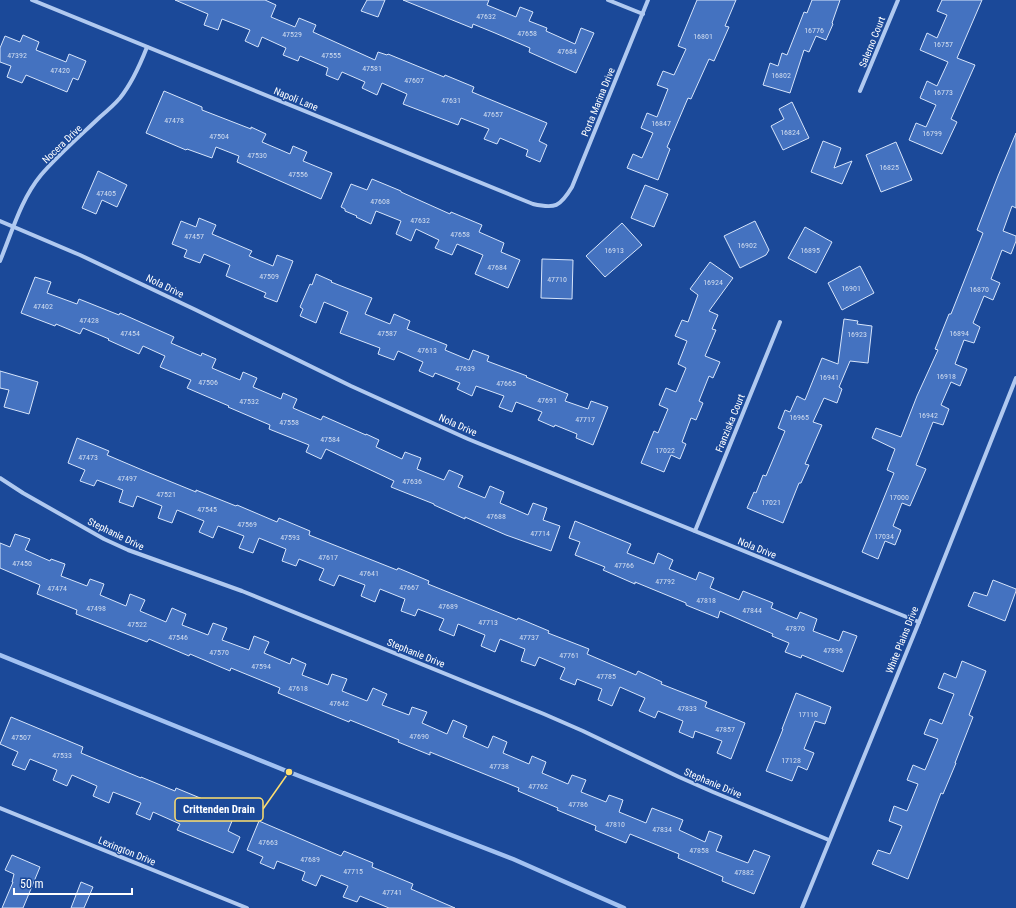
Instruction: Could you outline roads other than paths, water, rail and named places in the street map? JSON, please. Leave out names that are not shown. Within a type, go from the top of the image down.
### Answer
[{"type":"street","name":"Napoli Lane","points":[[32,0],[533,204],[544,207],[556,206]]},
{"type":"street","points":[[608,0],[643,14]]},
{"type":"street","name":"Porta Marina Drive","points":[[556,206],[566,198],[572,187],[648,0]]},
{"type":"street","name":"Salerno Court","points":[[860,91],[898,0]]},
{"type":"street","name":"Nocera Drive","points":[[0,260],[21,208],[41,175],[119,100],[130,84],[147,47]]},
{"type":"street","name":"Nola Drive","points":[[0,221],[107,268],[424,419],[519,460],[919,622]]},
{"type":"street","name":"Franziska Court","points":[[695,531],[780,322]]},
{"type":"street","name":"White Plains Drive","points":[[802,908],[919,622],[1016,378]]},
{"type":"street","name":"Stephanie Drive","points":[[0,478],[23,493],[104,539],[128,550],[242,591],[530,708],[583,731],[679,778],[829,840]]},
{"type":"street","name":"Lexington Drive","points":[[0,808],[247,908]]},
{"type":"waterway","points":[[0,655],[289,772],[513,859],[624,908]]},
{"type":"place","name":"Crittenden Drain","points":[[289,772]]}]
